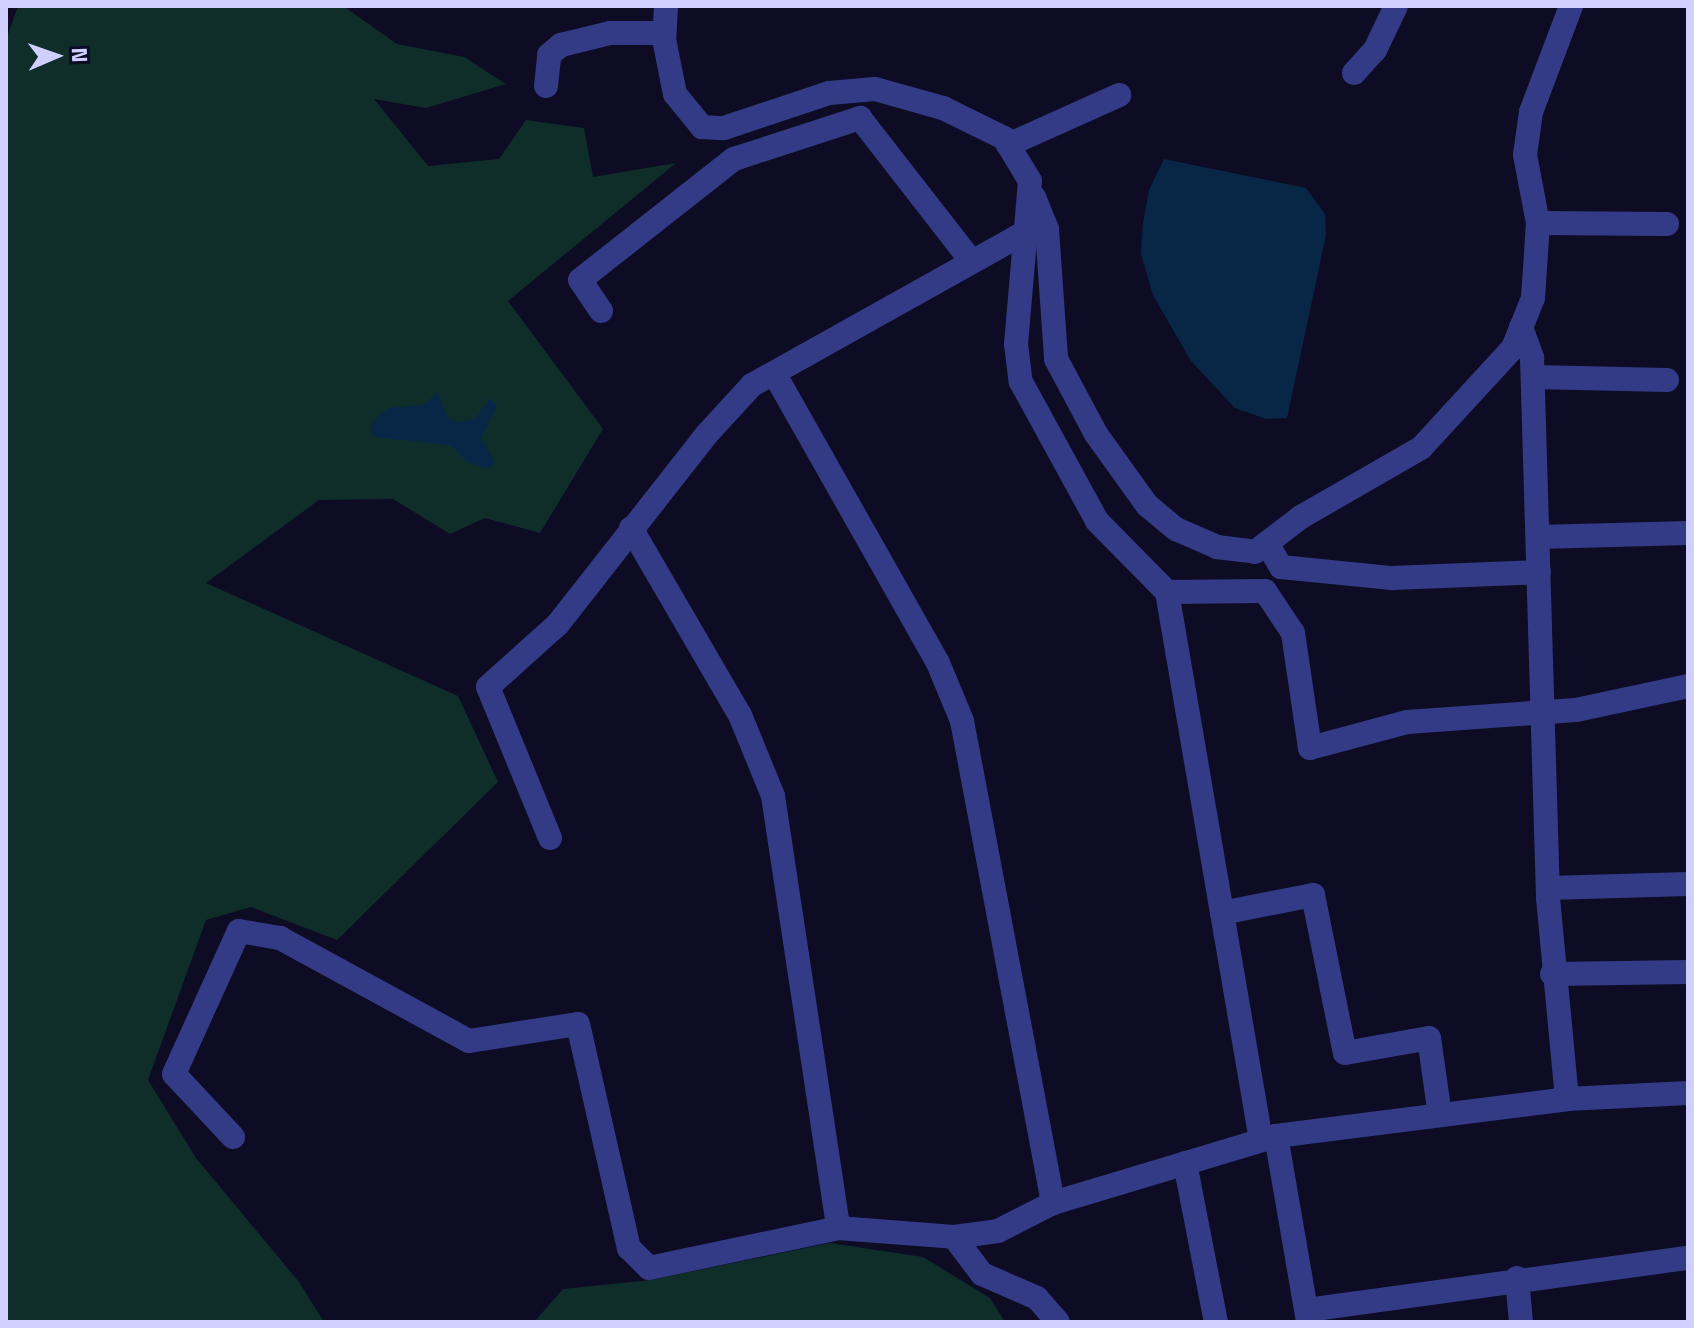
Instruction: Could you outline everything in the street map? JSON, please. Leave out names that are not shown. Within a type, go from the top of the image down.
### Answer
[{"type":"street","points":[[666,6],[664,33],[675,94],[702,127],[724,128],[829,93],[875,89],[943,108],[1004,138],[1030,187],[1047,229],[1056,359],[1096,434],[1147,505],[1176,529],[1217,547],[1255,552],[1301,517],[1421,448],[1513,348],[1533,298],[1538,223],[1525,155],[1531,112],[1571,6]]},
{"type":"street","points":[[1354,73],[1375,50],[1396,6]]},
{"type":"street","points":[[546,86],[549,55],[561,45],[610,33],[664,33]]},
{"type":"street","points":[[1008,145],[1119,95]]},
{"type":"street","points":[[601,311],[580,280],[734,159],[860,118],[972,262]]},
{"type":"street","points":[[1030,187],[1029,230],[1016,344],[1021,382],[1097,521],[1167,592],[1222,913],[1308,1316],[1517,1278],[1688,1258]]},
{"type":"street","points":[[1538,223],[1667,224]]},
{"type":"street","points":[[550,838],[488,687],[558,624],[631,528],[743,395],[774,373],[1029,230]]},
{"type":"street","points":[[1521,327],[1533,377],[1552,974],[1567,1099]]},
{"type":"street","points":[[774,373],[938,663],[962,721],[1053,1203]]},
{"type":"street","points":[[1533,377],[1667,380]]},
{"type":"street","points":[[631,528],[740,715],[773,796],[838,1228]]},
{"type":"street","points":[[1538,537],[1688,533]]},
{"type":"street","points":[[1267,543],[1281,567],[1392,578],[1539,572]]},
{"type":"street","points":[[1167,592],[1265,591],[1293,633],[1310,748],[1407,722],[1544,712],[1688,686]]},
{"type":"street","points":[[1548,888],[1688,884]]},
{"type":"street","points":[[1222,913],[1313,895],[1345,1053],[1429,1038],[1440,1115]]},
{"type":"street","points":[[233,1137],[174,1074],[239,931],[280,938],[469,1041],[578,1024],[629,1248],[649,1268],[838,1228],[954,1237],[998,1231],[1053,1203],[1268,1138],[1567,1099],[1688,1093]]},
{"type":"street","points":[[1552,974],[1688,972]]},
{"type":"street","points":[[1185,1163],[1216,1322]]},
{"type":"street","points":[[954,1237],[982,1274],[1037,1298],[1058,1322]]},
{"type":"street","points":[[1517,1278],[1521,1322]]},
{"type":"green space","points":[[18,6],[343,6],[397,44],[464,57],[506,84],[426,108],[374,99],[428,166],[499,159],[526,120],[584,128],[593,177],[676,163],[508,301],[603,429],[540,533],[485,518],[450,534],[393,499],[319,500],[206,583],[458,696],[498,782],[337,940],[251,907],[206,920],[148,1080],[196,1158],[299,1282],[324,1322],[6,1322],[6,40]]},
{"type":"green space","points":[[830,1243],[923,1257],[990,1298],[1005,1322],[534,1322],[563,1289],[651,1280]]},
{"type":"water","points":[[1164,159],[1306,188],[1325,214],[1326,235],[1287,418],[1266,419],[1235,408],[1191,361],[1153,295],[1141,254],[1143,223],[1149,190]]},
{"type":"water","points":[[438,393],[448,418],[459,422],[476,418],[490,398],[497,406],[481,438],[495,462],[488,469],[466,461],[450,445],[373,437],[371,424],[388,408],[422,405]]}]
